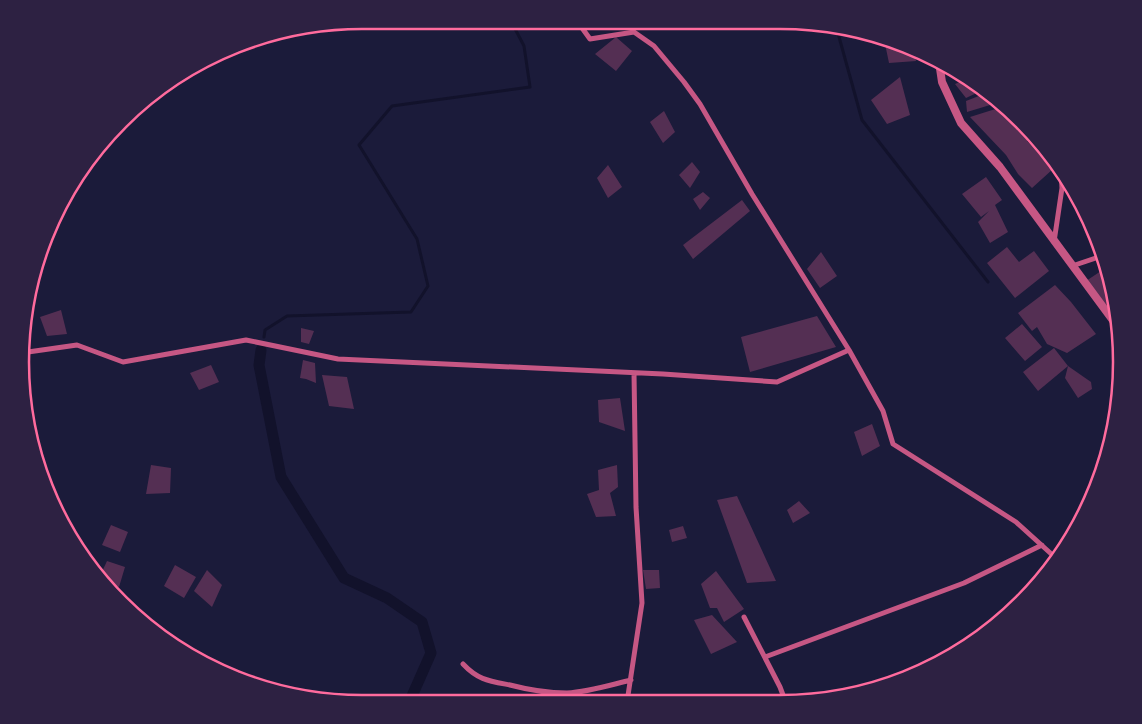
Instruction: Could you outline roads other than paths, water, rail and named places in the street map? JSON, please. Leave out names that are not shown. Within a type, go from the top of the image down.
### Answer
[{"type":"street","points":[[583,29],[590,39],[634,32],[654,46],[678,74],[700,104],[752,194],[849,350],[882,411],[893,444],[1016,522],[1052,554]]},
{"type":"street","points":[[940,70],[942,82],[961,123],[1000,167],[1110,316]]},
{"type":"street","points":[[1054,242],[1062,184]]},
{"type":"street","points":[[1072,266],[1097,258]]},
{"type":"street","points":[[29,352],[77,345],[123,362],[246,340],[338,359],[634,373],[777,382],[849,350]]},
{"type":"street","points":[[628,695],[642,603],[636,507],[634,373]]},
{"type":"street","points":[[765,657],[964,583],[1042,545]]},
{"type":"street","points":[[744,617],[783,695]]},
{"type":"street","points":[[462,664],[480,678],[538,692],[569,693],[596,689],[631,680]]},
{"type":"waterway","points":[[264,337],[265,330],[287,316],[411,312],[428,286],[417,239],[359,145],[392,106],[530,87],[524,46],[515,29]]},
{"type":"waterway","points":[[838,34],[862,120],[988,282]]},
{"type":"waterway","points":[[261,350],[259,365],[281,477],[344,578],[387,598],[422,622],[431,653],[412,695]]}]
